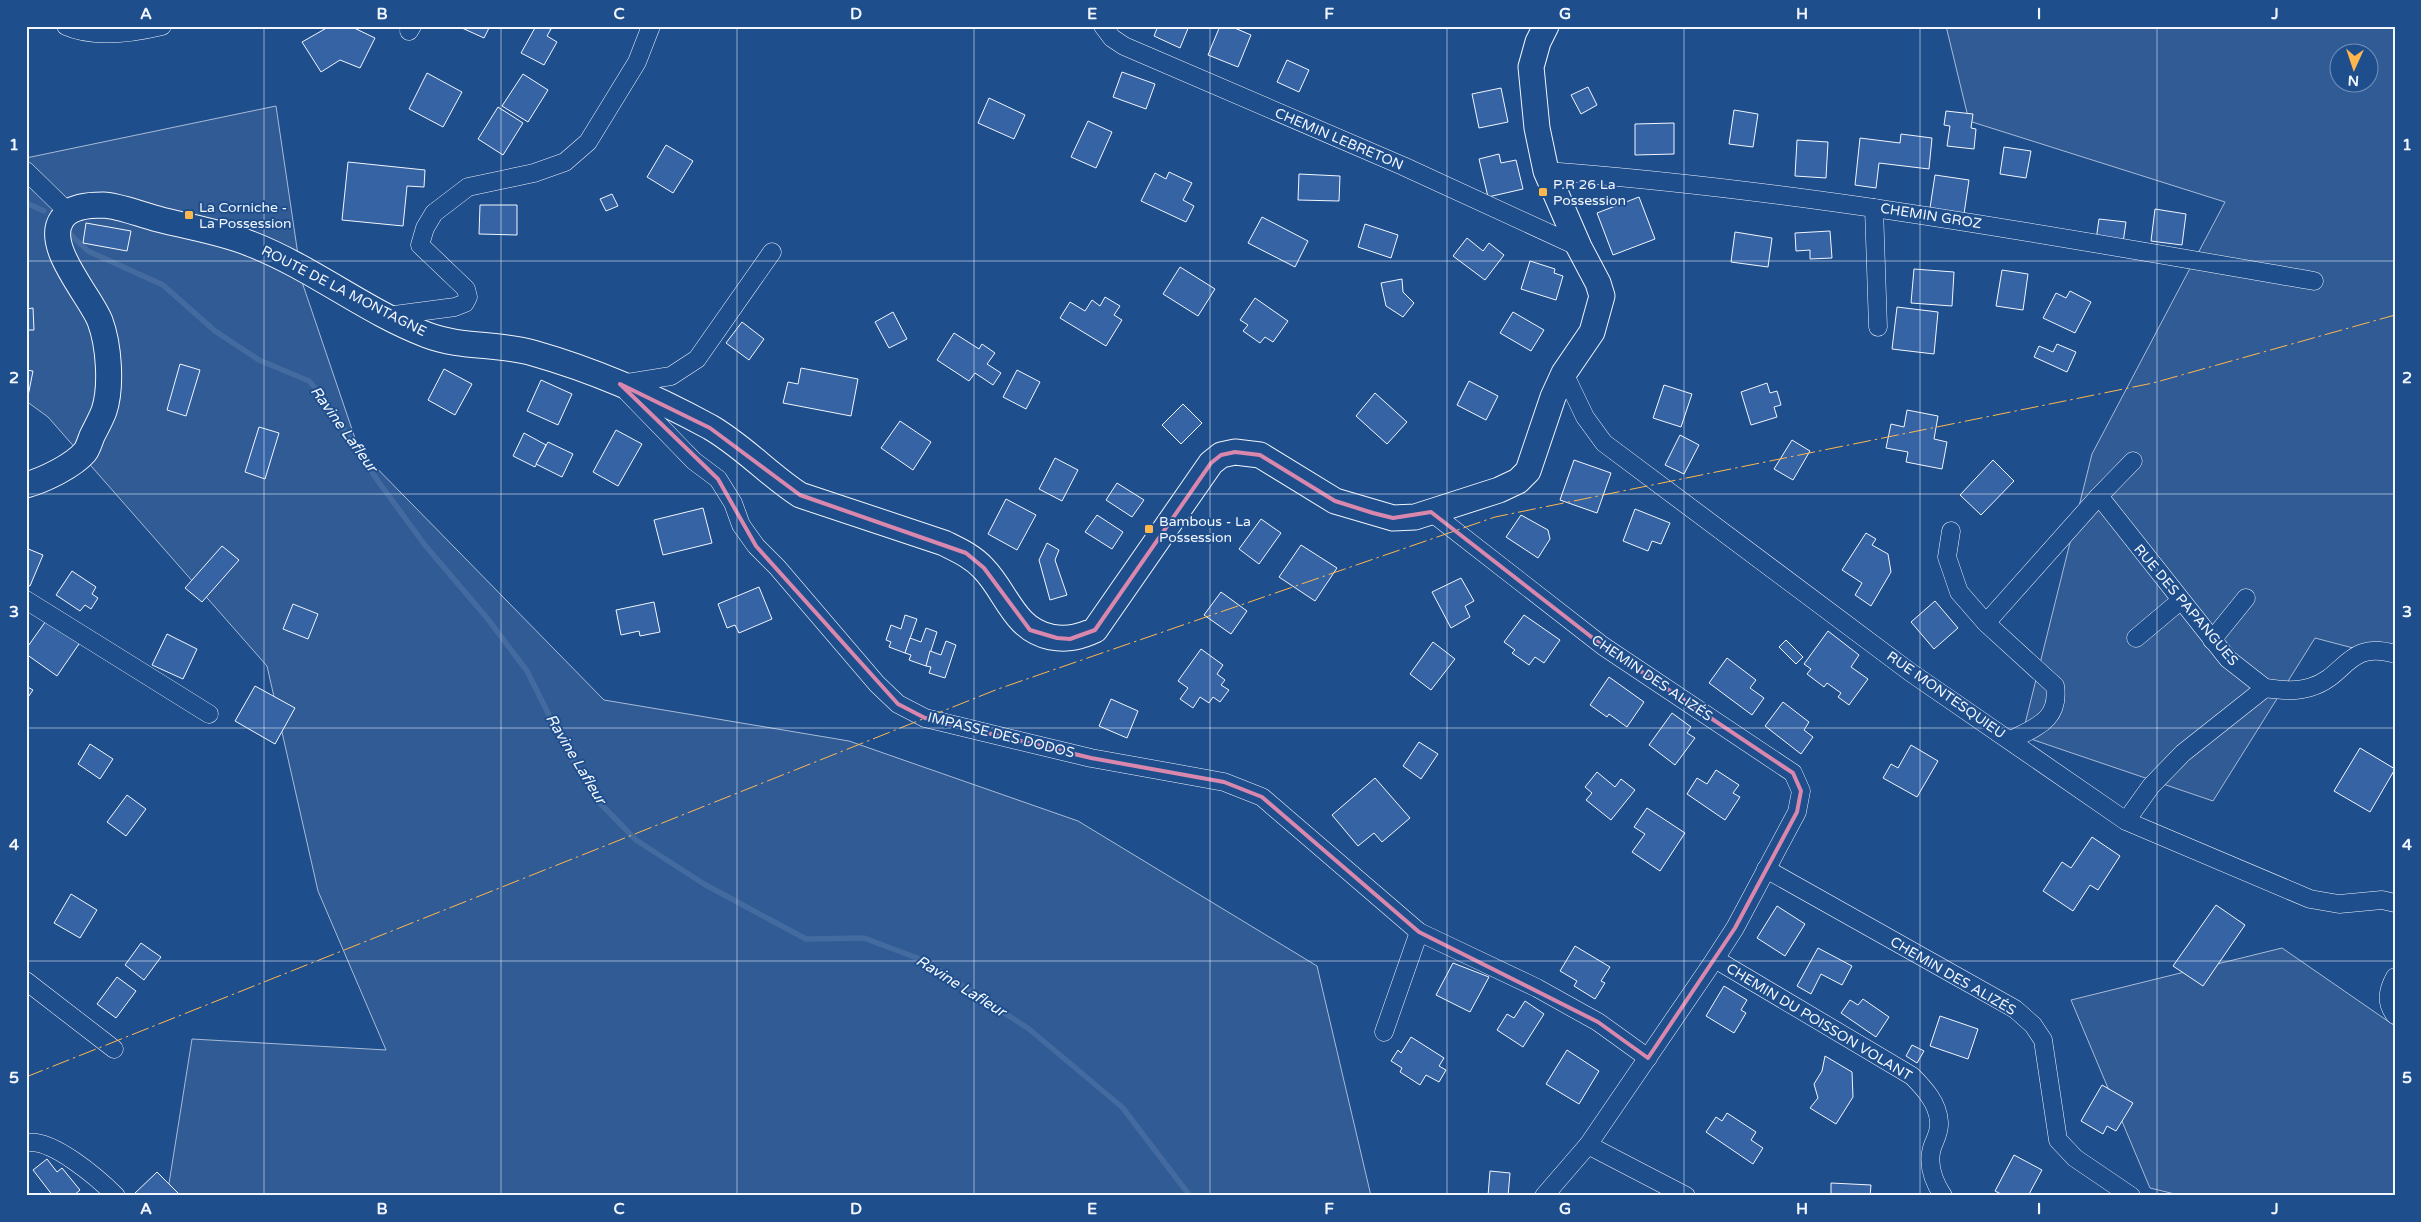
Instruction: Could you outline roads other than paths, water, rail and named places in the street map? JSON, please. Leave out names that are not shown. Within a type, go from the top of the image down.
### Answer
[{"type":"main road","name":"ROUTE DE LA MONTAGNE","points":[[69,213],[80,207],[105,205],[250,243],[322,278],[387,316],[426,335],[452,342],[530,352],[620,384],[710,428],[741,447],[780,482],[800,495],[944,543],[966,553],[984,568],[1018,617],[1030,630],[1057,638],[1070,639],[1095,630],[1211,463],[1221,455],[1235,452],[1260,455],[1335,501],[1393,518],[1415,517],[1499,490],[1518,481],[1528,471],[1545,417],[1564,373],[1592,332],[1602,296],[1598,283],[1579,247],[1546,171],[1537,128],[1532,66],[1538,42],[1546,26]]},
{"type":"main road","points":[[26,485],[57,472],[85,452],[104,409],[109,366],[100,320],[66,265],[59,243],[60,220],[69,213]]},
{"type":"street","points":[[66,26],[98,33],[116,33],[162,26]]},
{"type":"street","points":[[387,316],[455,308],[465,303],[468,297],[466,289],[423,250],[420,245],[425,228],[434,213],[468,187],[534,173],[565,162],[577,152],[588,142],[636,62],[651,26]]},
{"type":"street","name":"CHEMIN LEBRETON","points":[[1103,26],[1112,38],[1124,46],[1403,166],[1579,247]]},
{"type":"street","points":[[26,171],[69,213]]},
{"type":"street","name":"CHEMIN GROZ","points":[[1546,171],[1642,178],[1933,216],[2314,281]]},
{"type":"street","points":[[1874,208],[1878,327]]},
{"type":"street","points":[[620,384],[671,376],[698,360],[772,252]]},
{"type":"street","name":"RUE MONTESQUIEU","points":[[1564,373],[1584,417],[1604,443],[1910,672],[2011,740],[2126,822],[2310,898],[2339,904],[2382,900],[2395,903]]},
{"type":"street","name":"IMPASSE DES DODOS","points":[[620,384],[694,461],[718,479],[732,502],[741,525],[756,546],[777,567],[877,684],[898,704],[925,718],[1091,758],[1224,782],[1262,797],[1419,932],[1537,988],[1598,1022],[1648,1058]]},
{"type":"street","points":[[1986,623],[2099,496],[2133,461]]},
{"type":"street","name":"RUE DES PAPANGUES","points":[[2099,496],[2228,660],[2265,688]]},
{"type":"street","name":"CHEMIN DES ALIZÉS","points":[[1431,512],[1603,646],[1793,773],[1801,791],[1797,812],[1715,959],[1588,1145],[1544,1196]]},
{"type":"street","points":[[1951,531],[1947,548],[1949,566],[1958,592],[1986,623],[2055,686],[2055,705],[2043,724],[2011,740]]},
{"type":"street","points":[[2212,640],[2246,598]]},
{"type":"street","points":[[26,600],[209,714]]},
{"type":"street","points":[[2136,638],[2180,601]]},
{"type":"street","points":[[2126,822],[2151,786],[2183,753],[2265,688],[2297,690],[2312,687],[2329,678],[2351,658],[2361,652],[2374,650],[2395,654]]},
{"type":"street","name":"CHEMIN DES ALIZÉS","points":[[1766,869],[2021,1015],[2033,1026],[2043,1040],[2058,1140],[2075,1158],[2131,1196]]},
{"type":"street","points":[[1384,1032],[1419,932]]},
{"type":"street","name":"CHEMIN DU POISSON VOLANT","points":[[1715,959],[1912,1076],[1928,1092],[1938,1113],[1939,1131],[1931,1150],[1931,1171],[1934,1182],[1942,1196]]},
{"type":"street","points":[[2395,977],[2388,990],[2388,1001],[2395,1015]]},
{"type":"street","points":[[26,981],[114,1048]]},
{"type":"street","points":[[26,1143],[45,1144],[98,1179],[116,1196]]},
{"type":"street","points":[[1588,1145],[1686,1196]]},
{"type":"waterway","name":"Ravine Lafleur","points":[[26,203],[44,211]]},
{"type":"waterway","name":"Ravine Lafleur","points":[[70,234],[88,251],[163,285],[215,331],[259,360],[309,381],[319,392],[378,481],[424,544],[487,618],[527,671],[566,749],[598,801],[636,840],[704,884],[806,939],[864,938],[925,961],[1029,1029],[1122,1107],[1190,1196]]},
{"type":"place","name":"P.R 26 La Possession","points":[[1543,192]]},
{"type":"place","name":"La Corniche - La Possession","points":[[189,215]]},
{"type":"place","name":"Bambous - La Possession","points":[[1149,529]]}]
